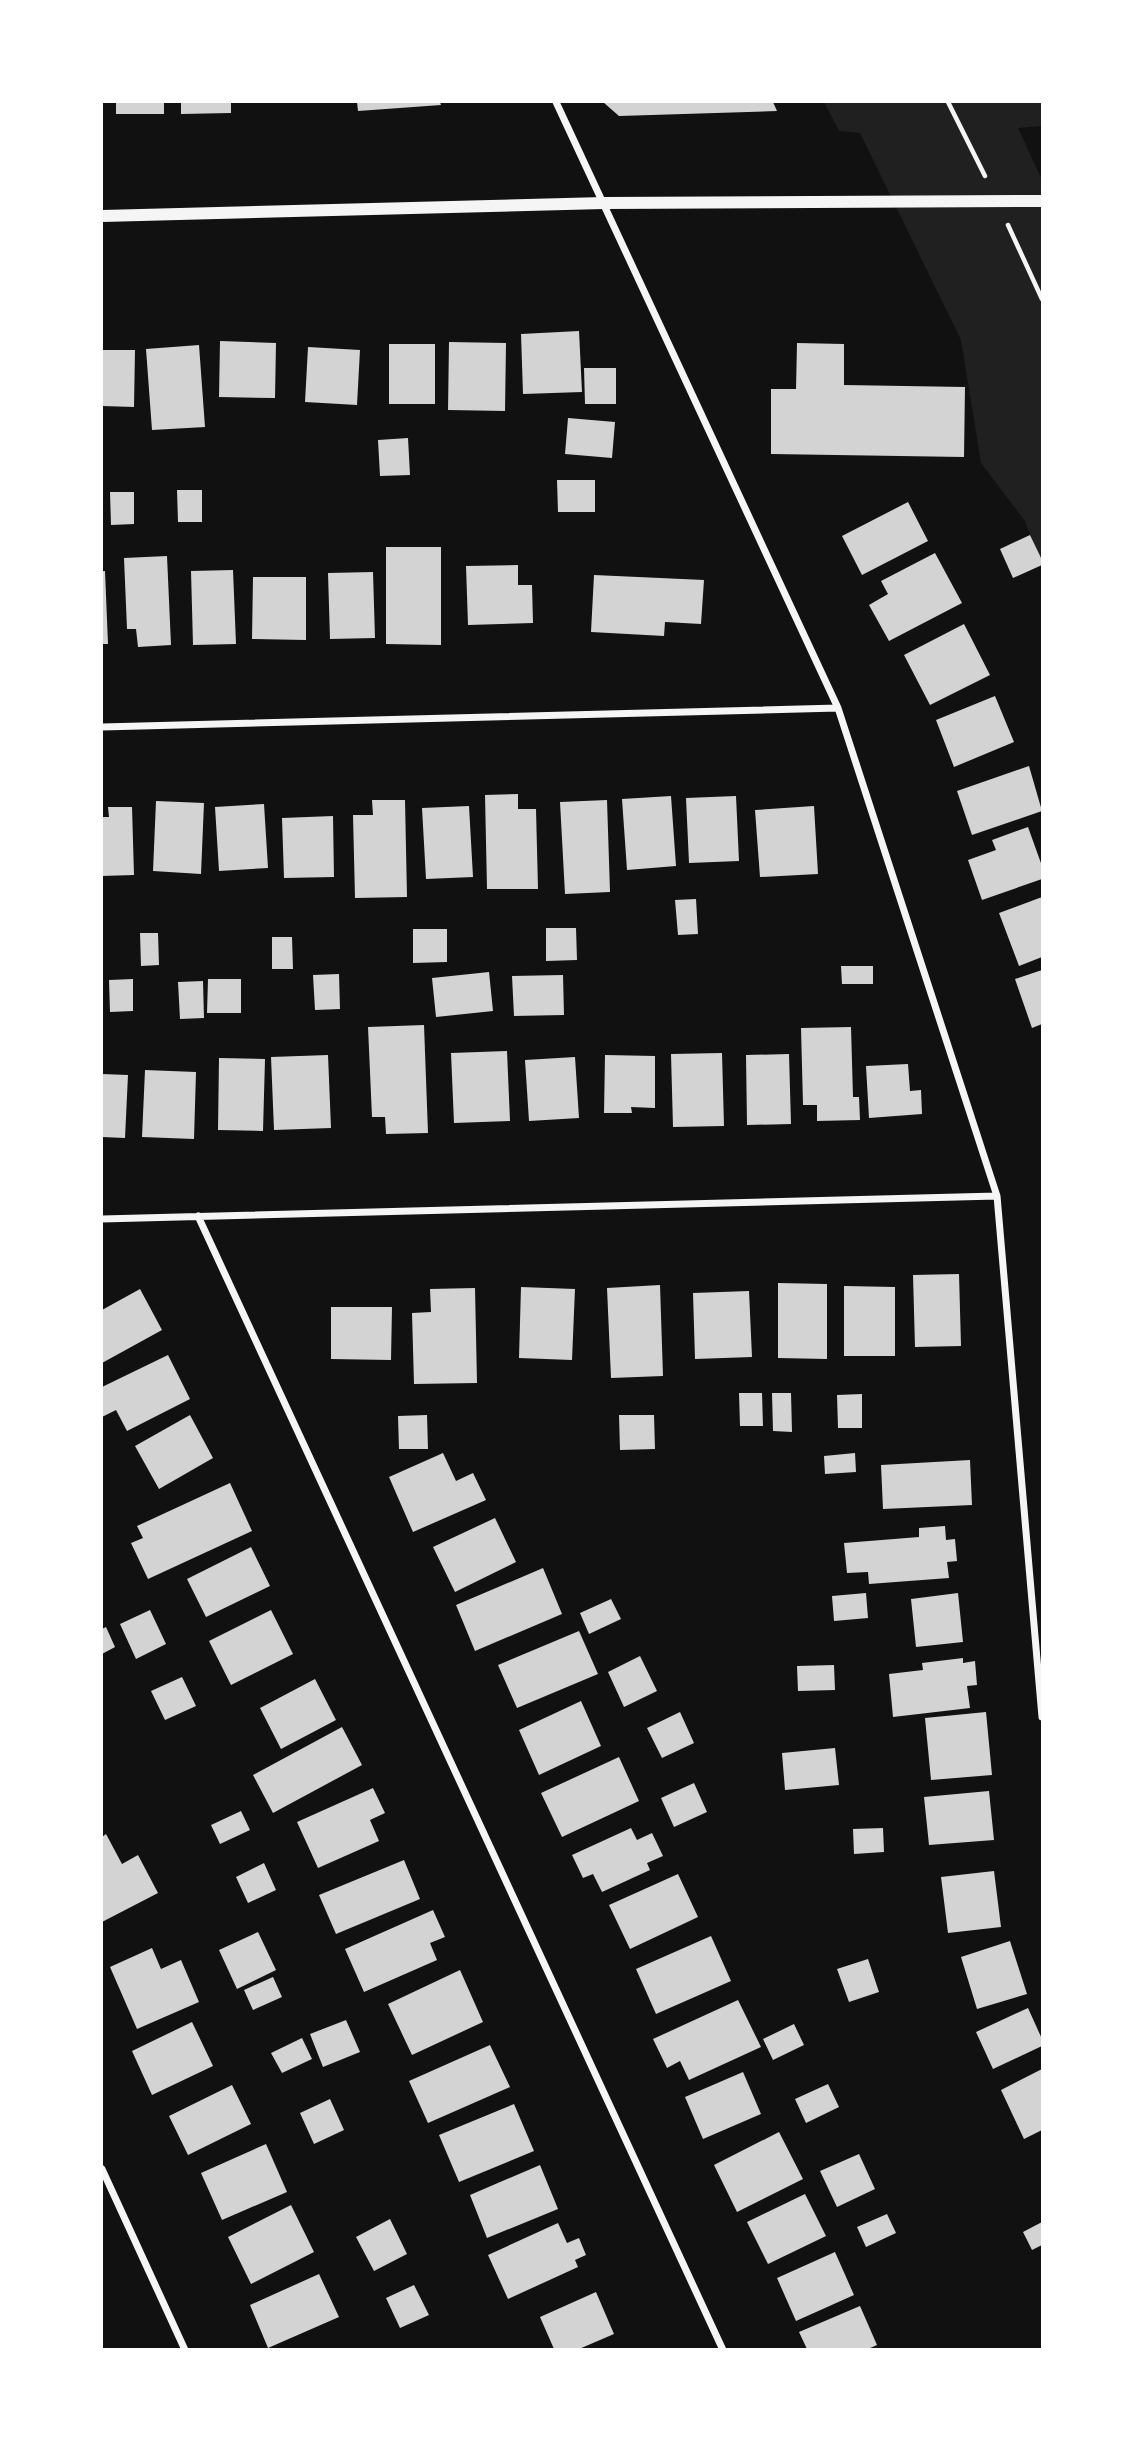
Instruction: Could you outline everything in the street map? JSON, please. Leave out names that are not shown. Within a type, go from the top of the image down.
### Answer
[{"type":"street","points":[[556,102],[838,708],[997,1196],[1042,1717]]},
{"type":"street","points":[[102,216],[604,203],[1042,201]]},
{"type":"street","points":[[102,727],[838,708]]},
{"type":"street","points":[[102,1219],[997,1196]]},
{"type":"street","points":[[198,1216],[723,2350]]},
{"type":"street","points":[[102,2169],[186,2350]]},
{"type":"shaded area","points":[[824,102],[1042,102],[1042,126],[1018,128],[1042,180],[1042,565],[1025,521],[981,463],[961,340],[860,133],[839,131]]},
{"type":"building","points":[[116,102],[164,102],[164,114],[116,114]]},
{"type":"building","points":[[181,102],[231,102],[231,113],[181,114]]},
{"type":"building","points":[[357,102],[440,102],[441,105],[358,111]]},
{"type":"building","points":[[603,102],[773,102],[777,111],[619,116]]},
{"type":"building","points":[[579,331],[582,392],[523,394],[521,334]]},
{"type":"building","points":[[220,341],[276,343],[275,398],[219,397]]},
{"type":"building","points":[[449,342],[506,343],[505,411],[448,410]]},
{"type":"building","points":[[797,343],[844,344],[844,385],[965,387],[964,457],[771,454],[771,389],[796,389]]},
{"type":"building","points":[[389,344],[435,344],[435,404],[389,404]]},
{"type":"building","points":[[199,345],[205,427],[152,430],[146,349]]},
{"type":"building","points":[[308,347],[360,350],[357,405],[305,402]]},
{"type":"building","points":[[102,350],[135,350],[134,407],[102,406]]},
{"type":"building","points":[[584,368],[616,368],[616,404],[585,404]]},
{"type":"building","points":[[568,418],[615,422],[612,458],[565,454]]},
{"type":"building","points":[[408,438],[410,475],[380,476],[378,440]]},
{"type":"building","points":[[557,480],[595,480],[595,512],[558,512]]},
{"type":"building","points":[[177,490],[202,490],[202,522],[178,522]]},
{"type":"building","points":[[110,492],[134,492],[134,524],[111,525]]},
{"type":"building","points":[[908,502],[928,541],[862,575],[842,536]]},
{"type":"building","points":[[1030,535],[1042,565],[1013,578],[1000,549]]},
{"type":"building","points":[[386,547],[441,547],[441,645],[386,644]]},
{"type":"building","points":[[935,553],[962,603],[889,641],[869,605],[888,594],[881,581]]},
{"type":"building","points":[[167,556],[171,645],[138,647],[136,629],[127,629],[124,558]]},
{"type":"building","points":[[518,565],[518,585],[532,585],[533,623],[468,625],[466,566]]},
{"type":"building","points":[[233,570],[236,644],[193,645],[191,571]]},
{"type":"building","points":[[102,571],[105,571],[108,644],[102,644]]},
{"type":"building","points":[[373,572],[375,638],[330,639],[328,573]]},
{"type":"building","points":[[594,575],[704,580],[701,624],[665,622],[664,636],[591,632]]},
{"type":"building","points":[[253,577],[306,577],[306,640],[252,639]]},
{"type":"building","points":[[964,624],[990,675],[930,705],[904,655]]},
{"type":"building","points":[[995,696],[1014,742],[954,767],[936,720]]},
{"type":"building","points":[[1029,766],[1042,811],[972,835],[957,791]]},
{"type":"building","points":[[518,794],[518,809],[536,809],[538,889],[487,889],[485,795]]},
{"type":"building","points":[[671,796],[676,866],[627,870],[622,799]]},
{"type":"building","points":[[736,796],[739,861],[689,863],[686,798]]},
{"type":"building","points":[[372,800],[405,800],[407,897],[355,898],[353,815],[373,815]]},
{"type":"building","points":[[607,800],[610,892],[565,894],[560,802]]},
{"type":"building","points":[[156,801],[204,803],[201,874],[153,871]]},
{"type":"building","points":[[264,804],[268,868],[219,871],[215,807]]},
{"type":"building","points":[[469,806],[473,877],[426,879],[422,808]]},
{"type":"building","points":[[814,806],[818,874],[760,877],[755,810]]},
{"type":"building","points":[[108,807],[132,807],[134,875],[102,876],[102,817],[109,817]]},
{"type":"building","points":[[333,816],[334,877],[284,878],[282,818]]},
{"type":"building","points":[[1028,827],[1042,866],[1042,879],[982,900],[968,860],[996,850],[992,840]]},
{"type":"building","points":[[1042,897],[1042,957],[1019,966],[999,913]]},
{"type":"building","points":[[696,899],[698,934],[678,935],[675,900]]},
{"type":"building","points":[[546,928],[576,928],[577,960],[546,961]]},
{"type":"building","points":[[413,929],[447,929],[447,962],[413,963]]},
{"type":"building","points":[[140,933],[158,933],[159,965],[141,966]]},
{"type":"building","points":[[272,937],[292,937],[293,969],[272,969]]},
{"type":"building","points":[[841,966],[873,966],[873,984],[842,984]]},
{"type":"building","points":[[1042,970],[1042,1024],[1032,1028],[1015,979]]},
{"type":"building","points":[[489,972],[493,1011],[436,1017],[432,978]]},
{"type":"building","points":[[339,974],[340,1009],[315,1010],[313,975]]},
{"type":"building","points":[[563,975],[564,1015],[514,1016],[512,976]]},
{"type":"building","points":[[133,979],[133,1011],[110,1012],[109,980]]},
{"type":"building","points":[[208,979],[241,979],[241,1013],[207,1013]]},
{"type":"building","points":[[203,981],[204,1018],[180,1019],[178,982]]},
{"type":"building","points":[[424,1025],[428,1133],[386,1134],[385,1117],[372,1117],[368,1027]]},
{"type":"building","points":[[851,1027],[853,1097],[859,1097],[860,1120],[817,1121],[817,1105],[803,1105],[801,1028]]},
{"type":"building","points":[[507,1051],[510,1121],[454,1123],[451,1053]]},
{"type":"building","points":[[722,1053],[724,1126],[673,1127],[671,1054]]},
{"type":"building","points":[[789,1054],[791,1124],[747,1125],[746,1055]]},
{"type":"building","points":[[328,1055],[331,1128],[274,1130],[271,1057]]},
{"type":"building","points":[[605,1055],[655,1056],[655,1108],[631,1107],[632,1113],[604,1113]]},
{"type":"building","points":[[575,1057],[579,1118],[529,1121],[525,1060]]},
{"type":"building","points":[[219,1058],[265,1059],[263,1131],[218,1130]]},
{"type":"building","points":[[908,1064],[910,1091],[921,1090],[922,1114],[869,1118],[866,1066]]},
{"type":"building","points":[[145,1070],[196,1072],[194,1139],[142,1137]]},
{"type":"building","points":[[102,1074],[128,1075],[125,1138],[102,1137]]},
{"type":"building","points":[[959,1274],[961,1346],[915,1347],[913,1275]]},
{"type":"building","points":[[778,1283],[827,1284],[827,1359],[778,1358]]},
{"type":"building","points":[[660,1285],[663,1376],[611,1378],[607,1288]]},
{"type":"building","points":[[844,1286],[895,1287],[895,1356],[844,1356]]},
{"type":"building","points":[[521,1287],[575,1289],[572,1360],[519,1358]]},
{"type":"building","points":[[475,1288],[477,1383],[414,1384],[412,1313],[431,1312],[430,1289]]},
{"type":"building","points":[[140,1289],[162,1330],[102,1363],[102,1310]]},
{"type":"building","points":[[749,1291],[752,1357],[695,1359],[693,1293]]},
{"type":"building","points":[[331,1307],[392,1307],[391,1360],[331,1359]]},
{"type":"building","points":[[168,1355],[190,1399],[127,1431],[116,1410],[102,1417],[102,1387]]},
{"type":"building","points":[[739,1393],[762,1393],[763,1426],[740,1426]]},
{"type":"building","points":[[772,1393],[791,1393],[792,1432],[773,1431]]},
{"type":"building","points":[[862,1394],[862,1428],[838,1428],[837,1395]]},
{"type":"building","points":[[190,1415],[213,1458],[159,1489],[135,1446]]},
{"type":"building","points":[[427,1415],[428,1449],[399,1449],[398,1416]]},
{"type":"building","points":[[619,1415],[654,1415],[655,1449],[620,1450]]},
{"type":"building","points":[[443,1453],[456,1481],[473,1473],[486,1500],[413,1532],[389,1477]]},
{"type":"building","points":[[855,1453],[856,1472],[825,1474],[824,1456]]},
{"type":"building","points":[[970,1460],[972,1505],[883,1509],[881,1465]]},
{"type":"building","points":[[230,1483],[252,1531],[148,1579],[131,1543],[143,1538],[137,1526]]},
{"type":"building","points":[[495,1518],[516,1562],[455,1592],[433,1547]]},
{"type":"building","points":[[945,1526],[946,1540],[955,1539],[957,1561],[947,1562],[949,1578],[869,1584],[868,1572],[847,1573],[844,1543],[919,1537],[919,1528]]},
{"type":"building","points":[[251,1547],[270,1586],[206,1617],[187,1579]]},
{"type":"building","points":[[543,1568],[562,1614],[475,1651],[456,1605]]},
{"type":"building","points":[[866,1593],[868,1618],[834,1621],[832,1596]]},
{"type":"building","points":[[958,1593],[963,1642],[916,1647],[911,1599]]},
{"type":"building","points":[[611,1599],[621,1619],[589,1634],[580,1613]]},
{"type":"building","points":[[150,1610],[166,1644],[136,1659],[120,1624]]},
{"type":"building","points":[[271,1610],[293,1654],[231,1685],[209,1641]]},
{"type":"building","points":[[106,1627],[115,1647],[102,1654],[102,1629]]},
{"type":"building","points":[[579,1631],[598,1674],[517,1708],[498,1665]]},
{"type":"building","points":[[640,1656],[657,1691],[624,1707],[608,1672]]},
{"type":"building","points":[[963,1658],[963,1663],[975,1661],[977,1685],[967,1686],[970,1708],[893,1717],[889,1674],[923,1670],[922,1663]]},
{"type":"building","points":[[834,1665],[835,1690],[798,1691],[797,1666]]},
{"type":"building","points":[[182,1677],[196,1706],[165,1720],[151,1691]]},
{"type":"building","points":[[315,1679],[336,1720],[281,1749],[260,1708]]},
{"type":"building","points":[[581,1701],[601,1746],[539,1775],[519,1730]]},
{"type":"building","points":[[680,1712],[694,1743],[662,1758],[647,1728]]},
{"type":"building","points":[[986,1712],[992,1775],[931,1780],[925,1718]]},
{"type":"building","points":[[342,1727],[362,1765],[273,1813],[253,1775]]},
{"type":"building","points":[[835,1748],[839,1785],[785,1790],[782,1753]]},
{"type":"building","points":[[619,1757],[639,1801],[562,1837],[541,1793]]},
{"type":"building","points":[[694,1783],[707,1812],[674,1827],[661,1798]]},
{"type":"building","points":[[373,1788],[385,1813],[370,1820],[379,1841],[318,1868],[297,1822]]},
{"type":"building","points":[[989,1791],[994,1840],[929,1845],[924,1797]]},
{"type":"building","points":[[241,1811],[250,1830],[220,1844],[211,1825]]},
{"type":"building","points":[[631,1828],[637,1840],[652,1833],[663,1856],[647,1863],[650,1870],[602,1892],[593,1874],[583,1878],[572,1855]]},
{"type":"building","points":[[883,1828],[884,1852],[854,1854],[853,1829]]},
{"type":"building","points":[[106,1834],[122,1864],[138,1855],[158,1893],[102,1922],[102,1837]]},
{"type":"building","points":[[404,1860],[420,1899],[336,1934],[319,1895]]},
{"type":"building","points":[[264,1863],[276,1890],[248,1903],[236,1877]]},
{"type":"building","points":[[994,1871],[1001,1927],[948,1933],[941,1877]]},
{"type":"building","points":[[678,1874],[698,1917],[630,1949],[609,1905]]},
{"type":"building","points":[[433,1910],[445,1937],[430,1943],[437,1960],[364,1992],[345,1949]]},
{"type":"building","points":[[258,1932],[276,1970],[237,1989],[219,1950]]},
{"type":"building","points":[[711,1936],[731,1981],[656,2014],[636,1969]]},
{"type":"building","points":[[1010,1941],[1027,1994],[977,2009],[961,1957]]},
{"type":"building","points":[[152,1948],[161,1969],[181,1960],[199,2002],[137,2029],[110,1967]]},
{"type":"building","points":[[868,1959],[879,1992],[849,2002],[837,1969]]},
{"type":"building","points":[[460,1970],[483,2022],[412,2055],[388,2004]]},
{"type":"building","points":[[273,1977],[282,1997],[253,2010],[244,1990]]},
{"type":"building","points":[[738,2000],[761,2047],[689,2080],[680,2061],[667,2068],[653,2039]]},
{"type":"building","points":[[1028,2008],[1042,2039],[1042,2046],[993,2069],[976,2032]]},
{"type":"building","points":[[346,2020],[360,2052],[323,2067],[310,2034]]},
{"type":"building","points":[[192,2022],[213,2066],[152,2095],[132,2051]]},
{"type":"building","points":[[794,2024],[804,2045],[773,2060],[763,2039]]},
{"type":"building","points":[[302,2038],[312,2059],[282,2073],[271,2053]]},
{"type":"building","points":[[490,2045],[510,2087],[428,2123],[409,2081]]},
{"type":"building","points":[[1042,2069],[1042,2130],[1024,2139],[1001,2090]]},
{"type":"building","points":[[743,2072],[761,2114],[703,2139],[685,2097]]},
{"type":"building","points":[[828,2084],[839,2107],[806,2123],[795,2099]]},
{"type":"building","points":[[232,2085],[251,2124],[188,2155],[169,2116]]},
{"type":"building","points":[[330,2099],[344,2130],[314,2144],[300,2113]]},
{"type":"building","points":[[514,2104],[534,2151],[459,2182],[439,2135]]},
{"type":"building","points":[[779,2132],[803,2179],[737,2212],[714,2165]]},
{"type":"building","points":[[266,2144],[287,2192],[222,2220],[201,2173]]},
{"type":"building","points":[[859,2154],[875,2189],[837,2207],[820,2171]]},
{"type":"building","points":[[540,2165],[558,2209],[487,2238],[470,2195]]},
{"type":"building","points":[[805,2194],[826,2236],[768,2264],[747,2222]]},
{"type":"building","points":[[291,2205],[314,2252],[251,2284],[228,2237]]},
{"type":"building","points":[[887,2214],[896,2233],[866,2247],[857,2227]]},
{"type":"building","points":[[390,2219],[407,2254],[374,2271],[356,2237]]},
{"type":"building","points":[[1042,2222],[1042,2245],[1032,2250],[1023,2232]]},
{"type":"building","points":[[558,2223],[567,2243],[579,2238],[586,2255],[575,2260],[578,2267],[508,2299],[488,2255]]},
{"type":"building","points":[[835,2252],[854,2295],[796,2321],[777,2278]]},
{"type":"building","points":[[319,2274],[339,2317],[268,2348],[250,2305]]},
{"type":"building","points":[[414,2285],[429,2315],[400,2328],[386,2298]]},
{"type":"building","points":[[596,2292],[614,2334],[579,2349],[554,2349],[540,2317]]},
{"type":"building","points":[[860,2306],[877,2345],[868,2349],[807,2349],[799,2332]]}]
